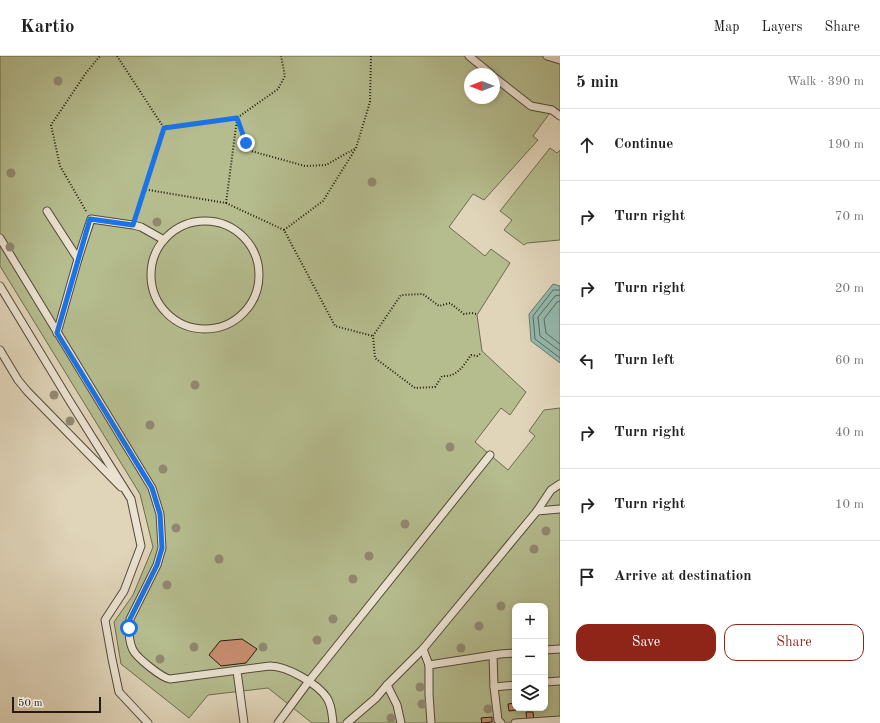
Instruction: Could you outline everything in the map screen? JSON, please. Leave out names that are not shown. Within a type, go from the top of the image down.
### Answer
[{"type":"lane","points":[[469,56],[484,68]]},
{"type":"lane","points":[[547,56],[560,60]]},
{"type":"lane","points":[[500,82],[531,106],[552,110],[560,116]]},
{"type":"lane","points":[[47,211],[78,259]]},
{"type":"lane","points":[[57,333],[90,219],[141,227],[164,240]]},
{"type":"lane","points":[[209,220],[232,228],[242,235],[252,251],[257,269],[257,281],[249,305],[240,315],[229,323],[216,328],[203,329],[190,327],[178,322],[167,313],[159,303],[154,290],[152,277],[153,263],[164,240],[174,230],[185,224],[209,220]]},
{"type":"lane","points":[[0,238],[152,488],[159,509],[162,548],[157,565],[130,619],[129,628],[135,654],[162,676],[170,679],[274,666],[280,668],[309,681],[326,697],[331,706],[333,723]]},
{"type":"lane","points":[[0,286],[68,400],[131,498],[141,546],[124,591],[105,620],[119,692],[148,723]]},
{"type":"lane","points":[[0,350],[18,380],[27,391],[131,498]]},
{"type":"lane","points":[[278,723],[309,681],[490,455]]},
{"type":"lane","points":[[347,723],[376,698],[423,649],[537,511],[551,490],[560,484]]},
{"type":"lane","points":[[537,511],[560,508]]},
{"type":"lane","points":[[423,649],[429,665],[431,723]]},
{"type":"lane","points":[[548,650],[560,649]]},
{"type":"lane","points":[[429,665],[512,653]]},
{"type":"lane","points":[[493,655],[494,687],[498,720],[501,723]]},
{"type":"lane","points":[[237,671],[244,723]]},
{"type":"lane","points":[[548,682],[560,681]]},
{"type":"lane","points":[[387,685],[397,705],[402,723]]},
{"type":"lane","points":[[494,687],[512,685]]},
{"type":"lane","points":[[515,723],[560,720]]},
{"type":"path","points":[[90,219],[60,166],[51,126],[86,72],[100,56]]},
{"type":"path","points":[[117,56],[164,128]]},
{"type":"path","points":[[164,128],[237,118],[278,89],[284,76],[281,56]]},
{"type":"path","points":[[284,230],[323,201],[356,148],[370,102],[371,56]]},
{"type":"path","points":[[237,118],[246,143],[251,150],[305,166],[326,165],[356,148]]},
{"type":"path","points":[[226,203],[237,118]]},
{"type":"path","points":[[133,225],[143,189],[164,128]]},
{"type":"path","points":[[143,189],[226,203],[284,230],[335,326],[373,336]]},
{"type":"path","points":[[476,314],[464,314],[450,303],[439,306],[423,294],[402,295],[373,336],[375,358],[415,388],[435,387],[442,376],[458,372],[471,355],[477,356],[480,354]]},
{"type":"green space","points":[[0,56],[560,56],[560,115],[552,110],[533,136],[538,140],[484,200],[473,194],[449,227],[485,256],[491,249],[510,263],[477,315],[482,351],[526,392],[510,415],[501,408],[475,442],[508,470],[535,436],[529,431],[544,410],[560,408],[560,723],[312,723],[268,688],[208,695],[189,718],[121,664],[114,622],[133,595],[153,547],[140,494],[0,266]]},
{"type":"green space","points":[[550,148],[557,153],[560,150],[560,240],[527,243],[524,245],[504,230],[512,220],[500,211]]},
{"type":"water","points":[[553,284],[560,286],[560,363],[531,341],[529,314]]},
{"type":"building","points":[[242,639],[257,649],[246,663],[221,666],[209,655],[220,641]]},
{"type":"building","points":[[512,703],[512,711],[509,711],[508,704]]},
{"type":"building","points":[[526,712],[533,712],[534,721],[527,722]]},
{"type":"building","points":[[492,717],[492,722],[482,723],[481,718]]},
{"type":"route","points":[[129,628],[130,619],[160,559],[162,542],[159,509],[152,488],[57,333],[90,219],[133,225],[143,189],[164,128],[237,118],[246,143]]}]
